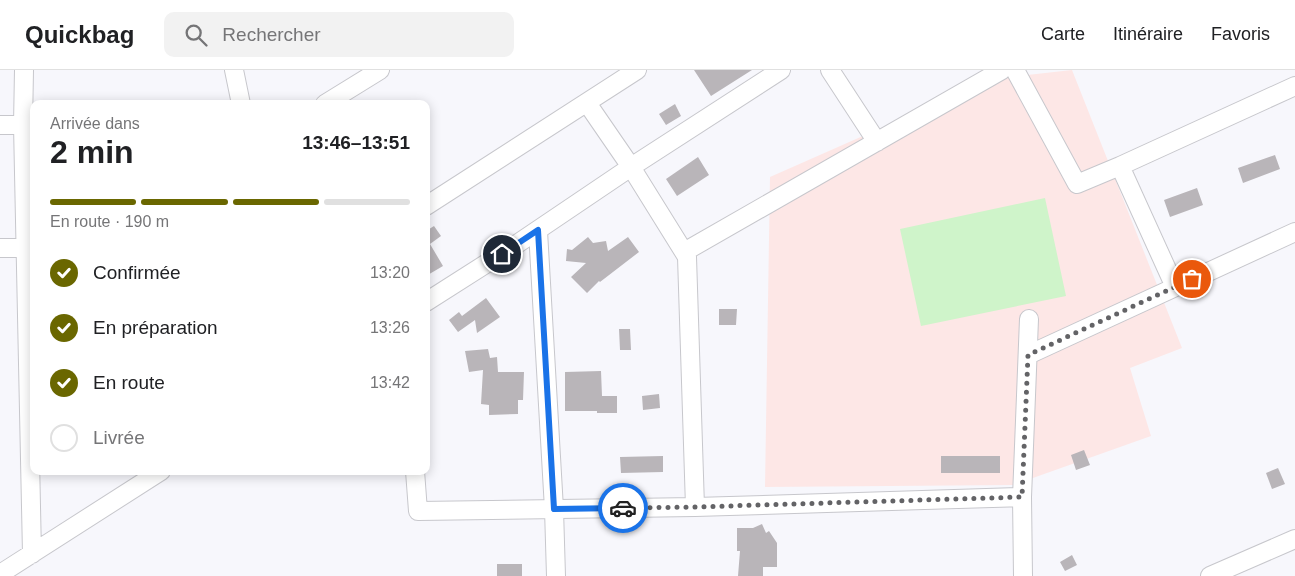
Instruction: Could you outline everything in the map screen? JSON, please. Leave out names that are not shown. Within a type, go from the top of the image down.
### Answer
[{"type":"street","points":[[24,70],[28,125],[30,209]]},
{"type":"street","points":[[234,70],[240,100]]},
{"type":"street","points":[[430,203],[637,70]]},
{"type":"street","points":[[430,299],[781,70]]},
{"type":"street","points":[[830,70],[877,142]]},
{"type":"street","points":[[684,252],[1002,70]]},
{"type":"street","points":[[1015,70],[1077,184],[1295,86]]},
{"type":"street","points":[[332,100],[376,71]]},
{"type":"street","points":[[587,103],[631,167],[687,257],[695,507]]},
{"type":"street","points":[[0,125],[28,125]]},
{"type":"street","points":[[1120,166],[1175,287]]},
{"type":"street","points":[[538,230],[556,576]]},
{"type":"street","points":[[1028,355],[1295,232]]},
{"type":"street","points":[[0,248],[30,251]]},
{"type":"street","points":[[1023,576],[1022,497],[1029,319]]},
{"type":"street","points":[[32,475],[32,554]]},
{"type":"street","points":[[0,574],[155,475]]},
{"type":"street","points":[[415,475],[418,512],[695,507],[1022,497]]},
{"type":"street","points":[[1210,576],[1295,539]]},
{"type":"shaded area","points":[[1072,70],[1182,348],[1130,368],[1151,436],[1013,485],[765,487],[770,177],[992,79]]},
{"type":"green space","points":[[1045,198],[1066,296],[921,326],[900,229]]},
{"type":"building","points":[[694,70],[752,70],[711,96]]},
{"type":"building","points":[[675,104],[681,116],[666,125],[659,114]]},
{"type":"building","points":[[1275,155],[1280,169],[1243,183],[1238,168]]},
{"type":"building","points":[[698,157],[709,175],[677,196],[666,179]]},
{"type":"building","points":[[1197,188],[1203,205],[1170,217],[1164,200]]},
{"type":"building","points":[[434,226],[441,236],[430,244],[430,228]]},
{"type":"building","points":[[588,237],[593,243],[606,241],[608,251],[628,237],[639,252],[599,281],[587,293],[571,277],[586,263],[566,261],[567,249],[572,250]]},
{"type":"building","points":[[430,244],[443,266],[430,274]]},
{"type":"building","points":[[486,298],[500,317],[477,333],[475,320],[458,332],[449,320],[459,312],[462,316]]},
{"type":"building","points":[[719,309],[737,309],[736,325],[719,325]]},
{"type":"building","points":[[619,329],[630,329],[631,350],[620,350]]},
{"type":"building","points":[[488,349],[490,358],[497,357],[498,372],[524,372],[523,400],[518,400],[518,414],[489,415],[489,405],[481,404],[483,370],[469,372],[465,351]]},
{"type":"building","points":[[601,371],[602,396],[617,396],[617,413],[565,411],[565,372]]},
{"type":"building","points":[[659,394],[660,408],[643,410],[642,396]]},
{"type":"building","points":[[1084,450],[1090,465],[1076,470],[1071,455]]},
{"type":"building","points":[[663,456],[663,472],[621,473],[620,457]]},
{"type":"building","points":[[941,456],[1000,456],[1000,473],[941,473]]},
{"type":"building","points":[[1278,468],[1285,484],[1272,489],[1266,473]]},
{"type":"building","points":[[762,524],[766,533],[769,531],[777,543],[777,567],[763,567],[763,576],[738,576],[740,551],[737,551],[737,528],[753,528]]},
{"type":"building","points":[[1072,555],[1077,565],[1065,571],[1060,562]]},
{"type":"building","points":[[497,564],[522,564],[522,576],[497,576]]},
{"type":"way so far","points":[[623,508],[1022,497],[1028,355],[1192,279]]},
{"type":"route","points":[[502,254],[538,230],[554,509],[623,508]]}]
